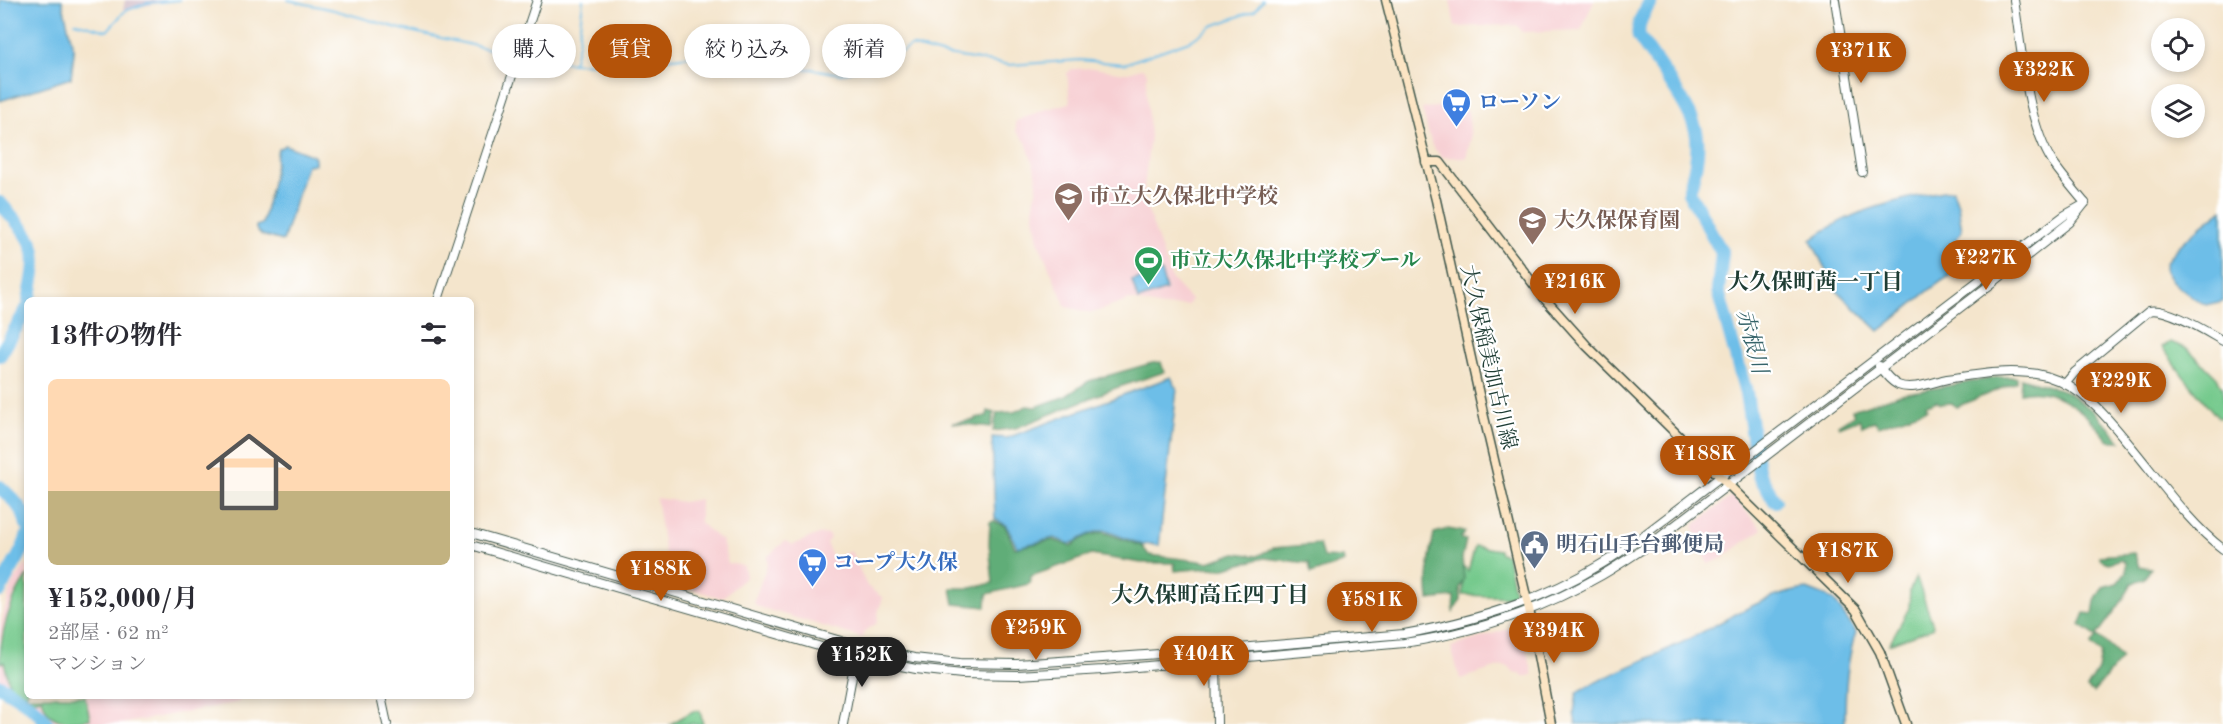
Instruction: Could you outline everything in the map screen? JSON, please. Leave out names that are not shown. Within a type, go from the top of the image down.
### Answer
[{"type":"main road","name":"大久保稲美加古川線","points":[[1386,0],[1426,162],[1528,604],[1551,724]]},
{"type":"main road","points":[[1426,162],[1440,162],[1566,324],[1856,610],[1880,652],[1906,724]]},
{"type":"street","points":[[439,297],[537,0]]},
{"type":"street","points":[[1835,0],[1862,172]]},
{"type":"street","points":[[2014,0],[2037,128],[2053,161],[2085,204]]},
{"type":"street","points":[[474,546],[856,657],[916,669],[962,674],[1018,675],[1404,644],[1435,639],[1470,631],[1528,604],[1597,567],[1644,536],[2065,214],[2085,204]]},
{"type":"street","points":[[474,534],[858,646],[914,658],[960,663],[1017,664],[1404,634],[1563,596],[1602,575],[1652,543],[1729,485],[2070,222],[2085,204]]},
{"type":"street","points":[[2065,384],[2074,372],[2149,311],[2155,309],[2192,324],[2223,341]]},
{"type":"street","points":[[1875,361],[1889,379],[1898,385],[1907,387],[1947,379],[2011,372],[2047,376],[2065,384],[2103,411],[2189,516],[2212,542],[2223,549]]},
{"type":"street","points":[[843,724],[858,646]]},
{"type":"street","points":[[1216,650],[1217,724]]},
{"type":"street","points":[[382,699],[387,724]]},
{"type":"shaded area","points":[[125,0],[173,0],[123,10]]},
{"type":"shaded area","points":[[1450,0],[1594,0],[1581,30],[1522,32],[1518,26],[1508,25],[1455,27]]},
{"type":"shaded area","points":[[1093,68],[1125,73],[1142,68],[1147,72],[1146,92],[1150,136],[1143,197],[1172,280],[1191,300],[1188,305],[1162,307],[1130,300],[1092,313],[1066,307],[1038,241],[1033,210],[1037,185],[1034,167],[1026,142],[1016,131],[1016,121],[1043,110],[1070,103],[1067,73],[1072,69]]},
{"type":"shaded area","points":[[1463,103],[1464,109],[1468,111],[1471,138],[1466,158],[1442,157],[1432,146],[1422,109]]},
{"type":"shaded area","points":[[1732,496],[1762,529],[1721,559],[1708,564],[1693,526]]},
{"type":"shaded area","points":[[656,498],[683,502],[700,499],[700,523],[722,541],[728,563],[744,566],[746,577],[722,598],[673,584],[666,561]]},
{"type":"shaded area","points":[[828,534],[830,538],[826,543],[833,558],[851,551],[867,586],[883,598],[877,623],[865,631],[863,638],[756,606],[754,601],[768,562],[767,557],[785,541],[793,545],[816,535]]},
{"type":"shaded area","points":[[24,567],[24,699],[240,699],[239,702],[120,724],[56,724],[37,707],[21,698],[0,683],[0,628],[11,586]]},
{"type":"shaded area","points":[[1517,626],[1522,630],[1533,675],[1522,677],[1521,673],[1515,673],[1509,667],[1502,666],[1460,679],[1451,647]]},
{"type":"green space","points":[[2170,342],[2188,349],[2217,378],[2223,388],[2223,417],[2218,418],[2162,347]]},
{"type":"green space","points":[[1161,362],[1164,372],[1113,389],[1016,428],[993,431],[997,413],[1014,412],[1027,406],[1036,407],[1066,396],[1089,381]]},
{"type":"green space","points":[[1999,377],[2017,377],[2017,382],[1956,407],[1952,403],[1940,404],[1937,401],[1926,405],[1927,409],[1879,426],[1874,421],[1862,426],[1859,419],[1839,427],[1838,425],[1854,415],[1852,410],[1901,394]]},
{"type":"green space","points":[[2021,378],[2066,391],[2096,413],[2121,441],[2109,441],[2081,412],[2059,397],[2034,391],[2020,393]]},
{"type":"green space","points":[[988,411],[994,413],[991,427],[952,423],[987,416]]},
{"type":"green space","points":[[994,521],[1005,526],[1015,548],[1053,540],[1071,546],[1087,536],[1103,532],[1142,546],[1149,555],[1208,562],[1236,553],[1257,556],[1273,548],[1319,544],[1323,557],[1343,558],[1344,562],[1311,574],[1309,563],[1264,558],[1221,569],[1175,571],[1174,563],[1141,563],[1091,555],[1031,576],[1029,584],[987,594],[986,607],[954,604],[951,588],[971,588],[993,583],[989,544],[990,522]]},
{"type":"green space","points":[[1448,529],[1465,532],[1461,536],[1466,540],[1462,558],[1464,579],[1460,588],[1461,600],[1453,613],[1454,597],[1429,600],[1428,591],[1434,533]]},
{"type":"green space","points":[[1475,546],[1499,550],[1500,553],[1507,555],[1514,592],[1512,597],[1463,595],[1463,566],[1468,571]]},
{"type":"green space","points":[[2134,553],[2139,566],[2151,568],[2143,580],[2132,583],[2097,635],[2122,658],[2093,693],[2087,688],[2098,670],[2101,653],[2091,646],[2097,637],[2080,625],[2085,613],[2093,614],[2095,601],[2103,587],[2117,583],[2126,573],[2126,563],[2122,559],[2109,563],[2101,560],[2099,556]]},
{"type":"green space","points":[[1916,576],[1933,625],[1932,628],[1889,644],[1909,608],[1910,590]]},
{"type":"green space","points":[[24,580],[24,695],[10,687],[4,662],[0,663],[7,617]]},
{"type":"green space","points":[[42,699],[86,699],[90,719],[59,720],[53,717]]},
{"type":"green space","points":[[693,711],[700,711],[703,724],[670,724]]},
{"type":"water","points":[[0,0],[62,0],[74,52],[71,78],[0,101]]},
{"type":"water","points":[[285,145],[314,156],[315,164],[307,165],[283,241],[262,235],[256,226],[262,224],[278,149]]},
{"type":"water","points":[[1953,190],[1962,231],[1954,245],[1960,270],[1929,291],[1879,331],[1835,289],[1811,240],[1833,225],[1865,211],[1921,195]]},
{"type":"water","points":[[2223,209],[2223,301],[2206,305],[2170,279],[2165,268],[2180,245]]},
{"type":"water","name":"市立大久保北中学校プール","points":[[1161,272],[1166,290],[1138,300],[1132,281]]},
{"type":"water","points":[[1171,377],[1177,389],[1159,546],[1143,545],[1104,530],[1070,544],[1054,538],[1017,547],[1006,525],[995,519],[992,437],[1007,438]]},
{"type":"water","points":[[1807,589],[1833,599],[1856,632],[1848,666],[1845,724],[1576,724],[1574,713],[1577,692],[1681,643],[1758,603]]},
{"type":"waterway","points":[[75,22],[107,31],[125,11],[147,3],[180,0]]},
{"type":"waterway","points":[[288,0],[492,50]]},
{"type":"waterway","points":[[576,52],[583,0]]},
{"type":"waterway","points":[[576,63],[650,64],[664,59],[715,53],[776,69],[812,69],[841,74],[891,58],[911,46],[941,54],[1010,65],[1080,60],[1124,64],[1192,40],[1212,26],[1254,11],[1263,0]]},
{"type":"waterway","name":"赤根川","points":[[1651,0],[1640,22],[1639,37],[1682,100],[1695,126],[1697,151],[1689,192],[1722,253],[1718,291],[1746,393],[1759,475],[1775,501]]},
{"type":"waterway","points":[[0,203],[21,227],[32,246],[35,267],[30,297]]},
{"type":"waterway","points":[[0,355],[24,314]]},
{"type":"waterway","points":[[0,487],[13,500],[24,517]]},
{"type":"waterway","points":[[0,591],[24,545]]},
{"type":"waterway","points":[[0,686],[32,707],[47,724]]},
{"type":"place","name":"ローソン","points":[[1457,128]]},
{"type":"place","name":"市立大久保北中学校","points":[[1068,222]]},
{"type":"place","name":"大久保保育園","points":[[1533,246]]},
{"type":"place","name":"市立大久保北中学校プール","points":[[1149,286]]},
{"type":"place","name":"明石山手台郵便局","points":[[1535,570]]},
{"type":"place","name":"コープ大久保","points":[[812,588]]},
{"type":"district","name":"大久保町茜一丁目","points":[[1815,281]]},
{"type":"district","name":"大久保町高丘四丁目","points":[[1210,594]]}]
